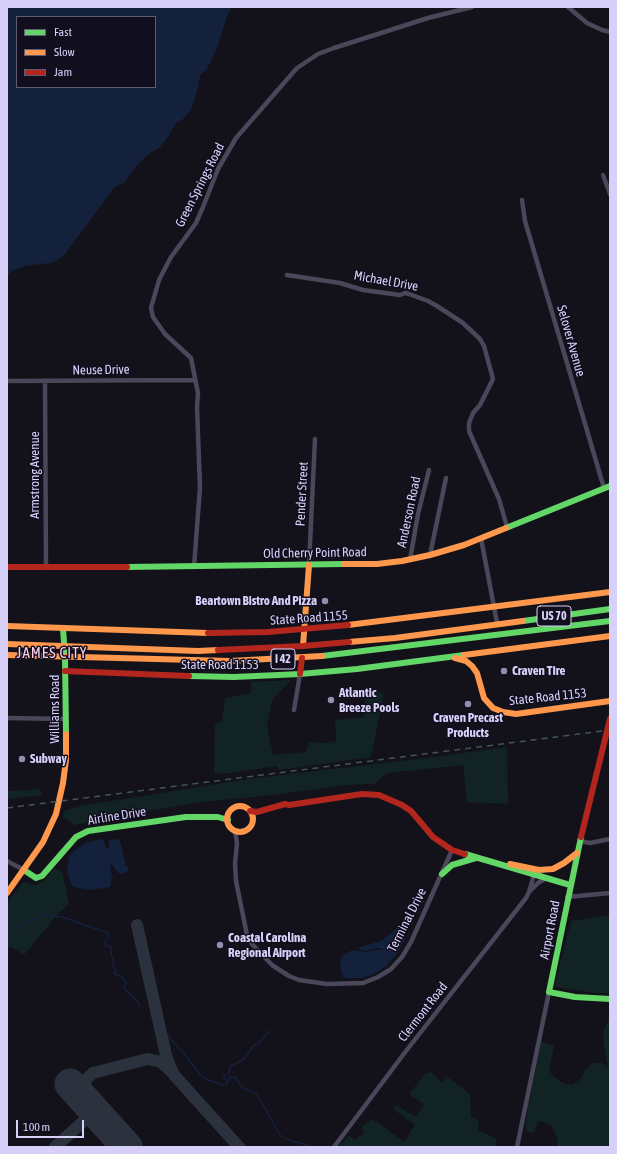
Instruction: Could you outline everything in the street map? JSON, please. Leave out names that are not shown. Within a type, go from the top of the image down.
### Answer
[{"type":"main road","name":"Old Cherry Point Road","points":[[7,567],[194,567],[377,564],[410,560],[482,538],[610,486]]},
{"type":"main road","name":"Pender Street","points":[[303,646],[309,565]]},
{"type":"main road","name":"State Road 1155","points":[[7,626],[211,633],[305,630],[354,626],[610,592]]},
{"type":"main road","name":"US 70","points":[[7,644],[198,651],[303,646],[396,638],[610,609]]},
{"type":"main road","name":"I 42","points":[[7,654],[230,661],[302,658],[610,621]]},
{"type":"main road","name":"Williams Road","points":[[7,893],[43,842],[56,814],[66,772],[65,657],[63,628]]},
{"type":"main road","name":"State Road 1153","points":[[65,671],[234,677],[300,674],[357,669],[610,636]]},
{"type":"main road","name":"State Road 1153","points":[[445,657],[466,661],[472,666],[477,673],[484,698],[493,708],[503,712],[516,714],[610,701]]},
{"type":"main road","points":[[300,674],[302,658]]},
{"type":"main road","name":"Airport Road","points":[[549,992],[567,897],[610,719]]},
{"type":"main road","points":[[186,817],[190,814],[224,813],[238,807],[257,812],[285,804],[289,805],[362,794],[380,796],[394,800],[407,808],[418,818],[433,837],[452,850],[570,885]]},
{"type":"main road","points":[[235,831],[243,832],[247,830],[258,816],[286,808],[289,805]]},
{"type":"main road","points":[[186,817],[218,817],[228,820],[231,811]]},
{"type":"main road","points":[[250,811],[253,821]]},
{"type":"main road","name":"Airline Drive","points":[[24,870],[36,878],[42,876],[76,837],[88,831],[186,817]]},
{"type":"main road","name":"Terminal Drive","points":[[228,820],[230,827],[235,831]]},
{"type":"main road","points":[[499,865],[508,864],[546,870],[558,866],[577,853]]},
{"type":"main road","points":[[442,874],[459,862],[476,858]]},
{"type":"main road","points":[[549,992],[575,998],[610,999]]},
{"type":"street","name":"Green Springs Road","points":[[194,567],[200,487],[197,407],[198,393],[191,358],[170,339],[153,317],[151,308],[159,280],[171,257],[196,223],[204,207],[218,169],[236,138],[298,68],[318,54],[421,21],[472,7]]},
{"type":"street","points":[[568,7],[587,23],[610,32]]},
{"type":"street","points":[[603,175],[610,194]]},
{"type":"street","name":"Selover Avenue","points":[[522,200],[525,221],[604,488]]},
{"type":"street","name":"Michael Drive","points":[[287,275],[340,283],[363,290],[400,295],[405,293],[420,297],[463,323],[480,339],[484,346],[493,379],[480,405],[473,413],[469,423],[469,431],[499,499],[507,527]]},
{"type":"street","name":"Neuse Drive","points":[[7,382],[195,380]]},
{"type":"street","name":"Armstrong Avenue","points":[[45,381],[46,568]]},
{"type":"street","name":"Pender Street","points":[[309,565],[315,439]]},
{"type":"street","name":"Anderson Road","points":[[410,560],[418,514],[429,470]]},
{"type":"street","points":[[430,555],[446,478]]},
{"type":"street","points":[[482,538],[498,623]]},
{"type":"street","points":[[294,710],[300,674]]},
{"type":"street","points":[[7,718],[66,719]]},
{"type":"street","name":"Terminal Drive","points":[[235,831],[237,843],[235,876],[247,935],[256,949],[272,965],[289,976],[299,980],[335,985],[363,983],[378,977],[391,969],[402,957],[411,942],[452,850]]},
{"type":"street","points":[[580,841],[590,843],[610,839]]},
{"type":"street","points":[[7,861],[24,870]]},
{"type":"street","name":"Clermont Road","points":[[529,892],[534,875]]},
{"type":"street","name":"Clermont Road","points":[[334,1147],[529,892],[538,883],[546,878]]},
{"type":"street","points":[[567,897],[610,893]]},
{"type":"street","name":"Airport Road","points":[[517,1147],[549,992]]},
{"type":"shaded area","points":[[291,680],[272,700],[267,726],[273,755],[306,752],[309,742],[326,743],[336,741],[335,720],[364,717],[365,701],[368,692],[377,691],[384,694],[371,757],[279,770],[277,766],[214,774],[215,724],[222,721],[225,698],[251,693],[251,682]]},
{"type":"shaded area","points":[[507,747],[508,804],[467,802],[463,765],[387,773],[374,784],[346,785],[273,795],[194,803],[74,825],[64,818],[63,811],[81,806],[192,788],[255,778]]},
{"type":"shaded area","points":[[40,789],[42,795],[7,799],[7,791]]},
{"type":"shaded area","points":[[53,868],[62,871],[69,904],[57,915],[24,955],[11,947],[7,949],[7,903],[22,883],[24,882],[36,885],[44,881]]},
{"type":"shaded area","points":[[610,915],[610,993],[596,993],[554,987],[571,921]]},
{"type":"shaded area","points":[[610,1018],[610,1147],[558,1147],[558,1139],[550,1124],[538,1121],[534,1133],[525,1131],[541,1042],[554,1046],[549,1071],[554,1077],[565,1084],[573,1085],[583,1076],[585,1069],[593,1063],[603,1063],[608,1068],[603,1040],[604,1029]]},
{"type":"shaded area","points":[[431,1072],[443,1083],[446,1076],[470,1094],[471,1117],[479,1122],[477,1130],[496,1138],[497,1147],[338,1147],[349,1135],[355,1140],[364,1133],[362,1126],[373,1119],[404,1142],[415,1125],[393,1109],[396,1105],[416,1117],[424,1104],[409,1094],[425,1074]]},
{"type":"water","points":[[7,7],[232,7],[227,16],[217,48],[207,69],[200,75],[191,110],[183,119],[176,123],[168,137],[159,148],[150,153],[135,167],[125,182],[114,188],[65,254],[58,260],[50,263],[25,266],[13,270],[7,277]]},
{"type":"water","points":[[103,839],[107,849],[109,847],[109,840],[118,839],[120,841],[126,865],[129,869],[128,871],[123,874],[118,873],[111,863],[112,878],[110,887],[90,890],[73,887],[67,870],[70,854],[87,842]]},
{"type":"water","points":[[397,928],[404,931],[405,940],[395,956],[386,966],[376,973],[362,978],[343,977],[340,962],[342,955],[353,950],[366,952],[383,950],[378,948],[364,951],[357,948],[381,941]]},
{"type":"waterway","points":[[7,934],[44,915],[62,917],[108,933],[109,938],[105,941],[105,945],[112,948],[111,956],[113,958],[113,965],[116,971],[115,974],[122,977],[126,983],[124,988],[138,1002],[139,1006]]},
{"type":"waterway","points":[[228,1082],[223,1077],[229,1073],[230,1066],[243,1060],[254,1045],[258,1044],[270,1030]]},
{"type":"waterway","points":[[165,1033],[206,1079],[226,1085],[230,1077],[236,1078],[243,1088],[257,1094],[280,1135],[286,1139],[313,1147]]},
{"type":"taxiway","points":[[137,925],[166,1055],[174,1075],[239,1147]]},
{"type":"taxiway","points":[[75,1090],[93,1073],[148,1059],[161,1062],[171,1071]]},
{"type":"taxiway","points":[[55,1147],[94,1112]]},
{"type":"runway","points":[[70,1084],[127,1147]]},
{"type":"railway","points":[[7,808],[610,730]]},
{"type":"traffic: fast","points":[[506,528],[610,486]]},
{"type":"traffic: fast","points":[[127,567],[344,564]]},
{"type":"traffic: fast","points":[[523,621],[610,609]]},
{"type":"traffic: fast","points":[[322,656],[610,621]]},
{"type":"traffic: fast","points":[[63,628],[66,734]]},
{"type":"traffic: fast","points":[[189,676],[234,677],[300,674],[357,669],[464,655]]},
{"type":"traffic: fast","points":[[24,870],[36,878],[42,876],[76,837],[88,831],[186,817],[218,817],[228,820]]},
{"type":"traffic: fast","points":[[581,837],[549,992],[575,997],[610,999]]},
{"type":"traffic: fast","points":[[465,854],[570,885]]},
{"type":"traffic: fast","points":[[442,874],[452,865],[476,858]]},
{"type":"traffic: slow","points":[[344,564],[377,564],[402,561],[430,555],[464,545],[506,528]]},
{"type":"traffic: slow","points":[[303,646],[309,565]]},
{"type":"traffic: slow","points":[[348,625],[610,592]]},
{"type":"traffic: slow","points":[[349,642],[395,638],[523,621]]},
{"type":"traffic: slow","points":[[7,626],[208,633]]},
{"type":"traffic: slow","points":[[464,655],[610,636]]},
{"type":"traffic: slow","points":[[7,644],[198,651],[218,650]]},
{"type":"traffic: slow","points":[[7,655],[230,661],[322,656]]},
{"type":"traffic: slow","points":[[455,658],[466,661],[472,666],[477,673],[484,698],[493,708],[503,712],[516,714],[610,701]]},
{"type":"traffic: slow","points":[[7,893],[43,842],[56,814],[63,783],[66,760],[66,734]]},
{"type":"traffic: slow","points":[[240,806],[249,810],[253,819],[249,828],[240,832],[231,828],[227,819],[231,810],[240,806]]},
{"type":"traffic: slow","points":[[510,864],[539,870],[553,869],[577,853]]},
{"type":"traffic: jam","points":[[7,567],[127,567]]},
{"type":"traffic: jam","points":[[208,633],[268,632],[348,625]]},
{"type":"traffic: jam","points":[[218,650],[349,642]]},
{"type":"traffic: jam","points":[[300,674],[302,658]]},
{"type":"traffic: jam","points":[[65,671],[189,676]]},
{"type":"traffic: jam","points":[[581,837],[610,719]]},
{"type":"traffic: jam","points":[[250,811],[257,812],[285,804],[289,805],[362,794],[379,795],[402,805],[411,811],[433,837],[452,850],[465,854]]},
{"type":"place","name":"Beartown Bistro And Pizza","points":[[325,601]]},
{"type":"place","name":"Craven TIre","points":[[504,671]]},
{"type":"place","name":"Atlantic Breeze Pools","points":[[331,700]]},
{"type":"place","name":"Craven Precast Products","points":[[468,704]]},
{"type":"place","name":"Subway","points":[[22,759]]},
{"type":"place","name":"Coastal Carolina Regional Airport","points":[[220,945]]},
{"type":"district","name":"JAMES CITY","points":[[52,653]]}]
